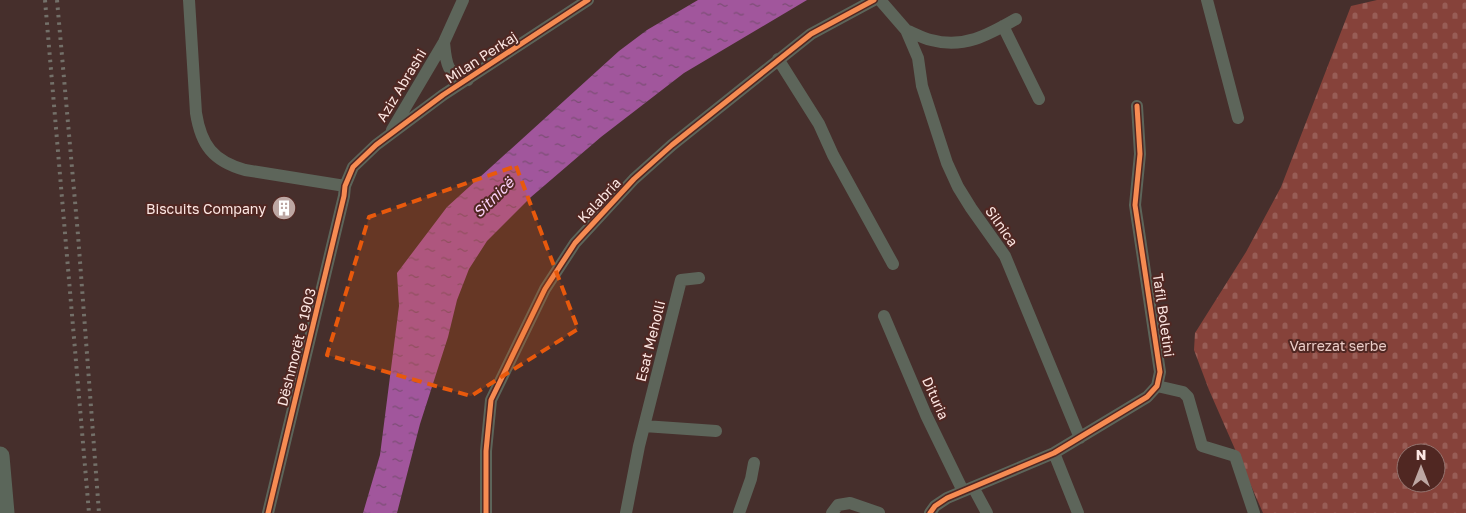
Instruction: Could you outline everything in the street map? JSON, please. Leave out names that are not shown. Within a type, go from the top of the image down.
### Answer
[{"type":"main road","points":[[0,456],[5,513]]},
{"type":"street","points":[[189,0],[198,128],[205,143],[216,157],[229,166],[245,170],[345,186]]},
{"type":"street","name":"Aziz Abrashi","points":[[345,186],[353,168],[388,137],[444,42],[463,0]]},
{"type":"street","name":"Milan Perkaj","points":[[388,137],[443,95],[588,0]]},
{"type":"street","name":"Kalabria","points":[[486,513],[486,451],[491,400],[545,289],[575,243],[634,179],[672,145],[811,34],[874,0]]},
{"type":"street","name":"Silnica","points":[[880,0],[906,30],[918,58],[922,86],[947,163],[958,187],[971,208],[1005,256],[1080,438]]},
{"type":"street","points":[[1207,0],[1238,118]]},
{"type":"street","name":"Silnica","points":[[906,30],[930,40],[952,43],[974,41],[1016,19]]},
{"type":"street","points":[[1003,26],[1039,99]]},
{"type":"street","name":"Aziz Abrashi","points":[[444,42],[446,63],[456,77],[468,80]]},
{"type":"street","points":[[778,59],[818,124],[893,264]]},
{"type":"street","name":"Tafil Boletini","points":[[1137,106],[1140,154],[1135,206],[1160,372],[1157,386]]},
{"type":"street","name":"Dëshmorët e 1903","points":[[268,513],[345,186]]},
{"type":"street","name":"Esat Meholli","points":[[626,513],[644,426],[681,280],[699,278]]},
{"type":"street","name":"Dituria","points":[[884,316],[926,415],[968,489],[987,513]]},
{"type":"street","points":[[930,513],[934,506],[947,498],[1054,453],[1147,397],[1157,386],[1183,392],[1188,397],[1202,446],[1234,456],[1254,513]]},
{"type":"street","points":[[644,426],[716,431]]},
{"type":"street","points":[[1054,453],[1078,513]]},
{"type":"street","points":[[739,513],[751,479],[754,463]]},
{"type":"street","points":[[832,513],[838,505],[850,503],[880,513]]},
{"type":"highlighted area","points":[[516,166],[578,329],[471,396],[327,355],[369,217]]},
{"type":"green space","name":"Varrezat serbe","points":[[1377,0],[1466,0],[1466,513],[1263,513],[1209,390],[1194,350],[1195,333],[1246,252],[1281,187],[1351,6]]},
{"type":"water","name":"Sitnicë","points":[[698,0],[807,0],[684,73],[601,137],[531,197],[487,241],[469,269],[457,300],[448,337],[420,424],[397,513],[363,513],[380,455],[399,306],[397,273],[447,207],[619,51],[647,30]]},
{"type":"railway","points":[[45,0],[89,513]]},
{"type":"railway","points":[[57,0],[78,235],[99,513]]},
{"type":"cycle path","points":[[268,513],[345,186],[353,167],[376,145],[443,95],[588,0]]},
{"type":"cycle path","points":[[486,513],[486,451],[491,400],[545,289],[575,243],[634,179],[672,145],[811,34],[874,0]]},
{"type":"cycle path","points":[[930,513],[935,506],[947,498],[1054,453],[1147,397],[1157,386],[1160,372],[1135,205],[1140,154],[1137,106]]},
{"type":"place","name":"Biscuits Company","points":[[284,208]]}]
